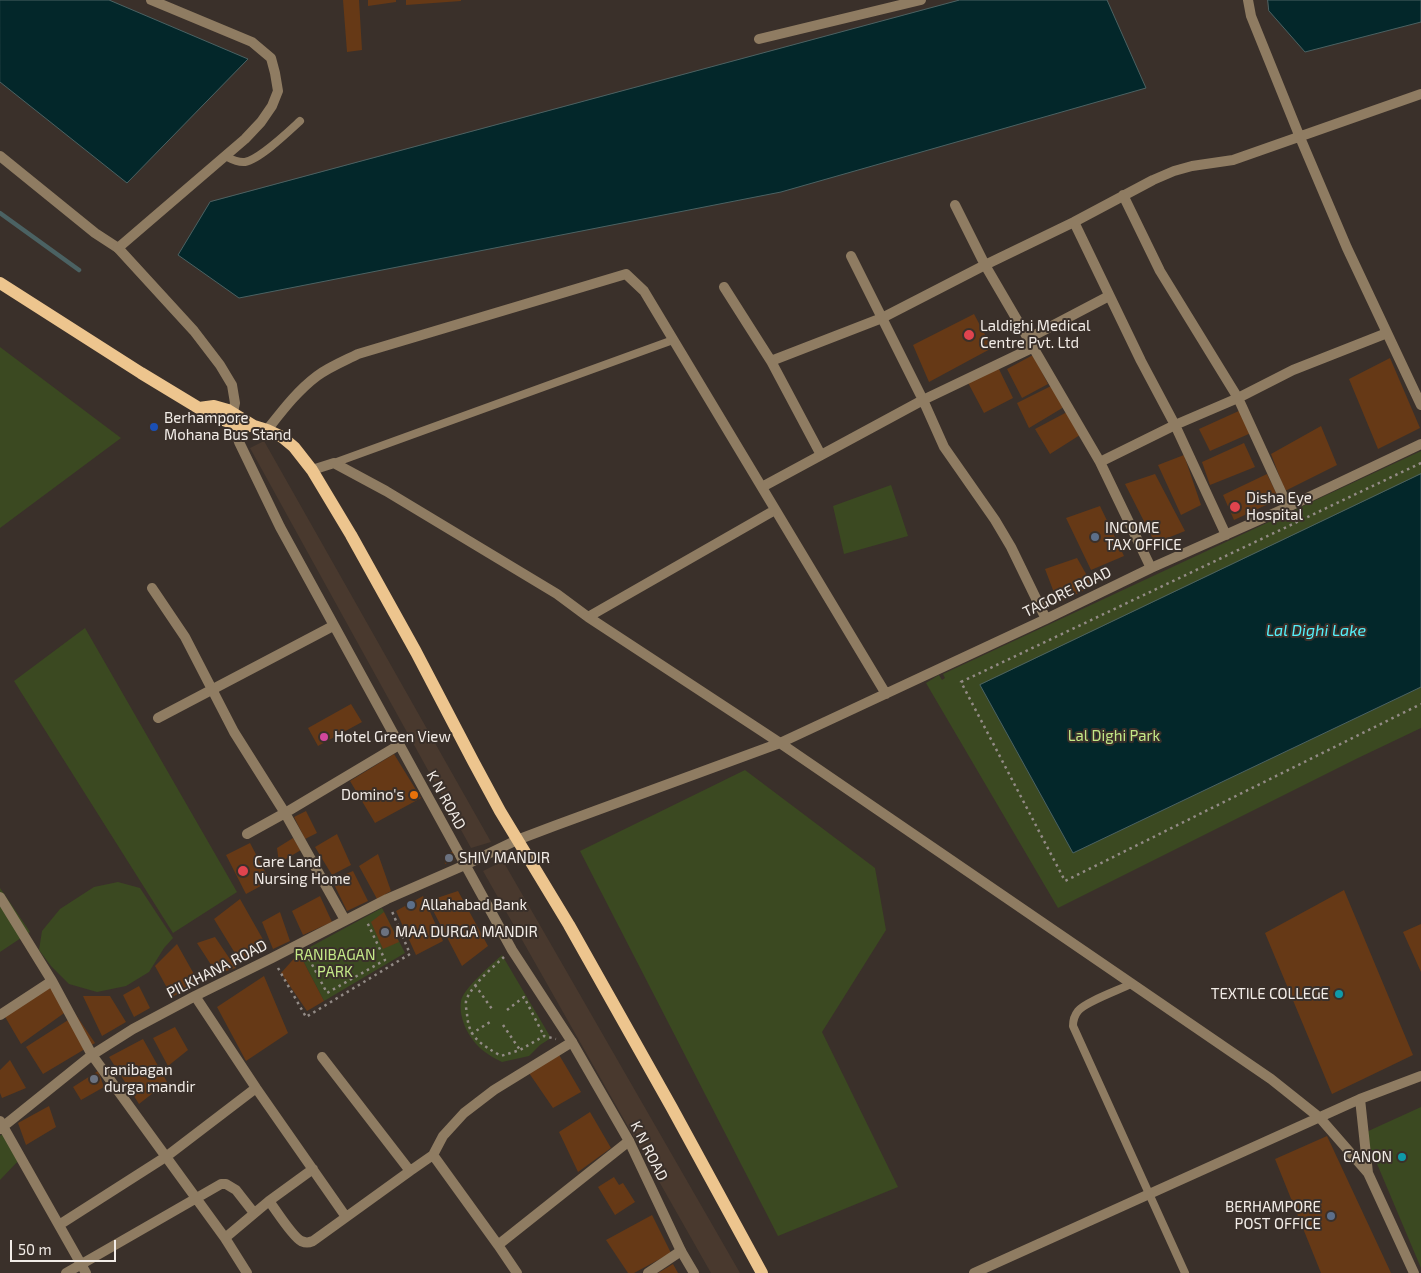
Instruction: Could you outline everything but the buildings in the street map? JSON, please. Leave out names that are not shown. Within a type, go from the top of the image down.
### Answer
[{"type":"main road","points":[[0,283],[199,408],[214,406],[233,418],[282,438],[294,448],[312,470],[351,535],[416,652],[473,761],[517,840],[579,942],[762,1273]]},
{"type":"street","points":[[118,248],[245,139],[261,122],[272,106],[278,91],[276,73],[271,58],[252,42],[151,0]]},
{"type":"street","points":[[760,39],[921,0]]},
{"type":"street","points":[[1248,0],[1251,16],[1347,248],[1421,405]]},
{"type":"street","points":[[771,361],[882,318],[1174,171],[1192,166],[1232,160],[1299,135],[1421,94]]},
{"type":"street","name":"K N ROAD","points":[[0,156],[95,233],[118,248],[194,331],[220,365],[232,386],[235,403],[233,418],[239,442],[280,527],[512,950],[572,1042],[629,1141],[681,1251],[694,1273]]},
{"type":"street","points":[[1123,195],[1160,271],[1238,398],[1288,507]]},
{"type":"street","points":[[955,205],[985,265],[1100,462],[1152,568]]},
{"type":"street","points":[[1074,222],[1141,361],[1175,425],[1226,535]]},
{"type":"street","points":[[851,256],[944,447],[1011,546],[1046,619]]},
{"type":"street","points":[[260,428],[316,376],[328,368],[358,354],[626,274],[644,291],[886,694]]},
{"type":"street","points":[[724,287],[771,361],[821,455]]},
{"type":"street","points":[[762,487],[1031,343],[1109,296]]},
{"type":"street","points":[[1100,462],[1175,425],[1238,398],[1293,370],[1387,333]]},
{"type":"street","name":"TAGORE ROAD","points":[[517,840],[780,743],[1421,444]]},
{"type":"street","points":[[312,470],[334,463],[386,491],[557,594],[588,617],[780,743],[1271,1079],[1320,1118],[1368,1173],[1414,1273]]},
{"type":"street","points":[[588,617],[775,510]]},
{"type":"street","points":[[152,588],[185,637],[234,732],[285,813],[345,920]]},
{"type":"street","points":[[158,718],[334,626]]},
{"type":"street","points":[[247,834],[399,745]]},
{"type":"street","name":"PILKHANA ROAD","points":[[1,1125],[92,1055],[132,1029],[387,899],[517,840]]},
{"type":"street","points":[[0,897],[52,981],[92,1055],[167,1156],[225,1238],[247,1273]]},
{"type":"street","points":[[0,1015],[52,981]]},
{"type":"street","points":[[195,996],[256,1088],[346,1217]]},
{"type":"street","points":[[269,1201],[297,1238],[309,1243],[313,1241],[433,1155],[443,1136],[464,1112],[494,1090],[572,1042]]},
{"type":"street","points":[[322,1057],[410,1171]]},
{"type":"street","points":[[974,1273],[1360,1099],[1421,1076]]},
{"type":"street","points":[[59,1226],[167,1156],[256,1088]]},
{"type":"street","points":[[1360,1099],[1368,1173]]},
{"type":"street","points":[[1,1125],[83,1269]]},
{"type":"street","points":[[498,1245],[629,1141]]},
{"type":"street","points":[[433,1155],[498,1245],[515,1272]]},
{"type":"street","points":[[225,1238],[269,1201],[313,1169]]},
{"type":"street","points":[[66,1273],[83,1269],[221,1184],[226,1184],[236,1190],[254,1213]]},
{"type":"street","points":[[648,1273],[681,1251]]},
{"type":"lane","points":[[225,156],[234,161],[247,162],[269,148],[300,122]]},
{"type":"lane","points":[[334,463],[673,340]]},
{"type":"lane","points":[[1131,984],[1079,1010],[1074,1019],[1073,1026],[1185,1273]]},
{"type":"path","points":[[1421,463],[961,682],[1065,881],[1421,704]]},
{"type":"path","points":[[272,958],[306,1017],[410,954],[387,899]]},
{"type":"path","points":[[313,949],[305,953],[327,993],[385,960],[368,922],[359,925]]},
{"type":"path","points":[[512,950],[475,985],[466,1000],[467,1019],[471,1034],[485,1047],[500,1056],[520,1050],[544,1036],[572,1042]]},
{"type":"path","points":[[475,985],[492,1010]]},
{"type":"path","points":[[506,1010],[524,997],[544,1036]]},
{"type":"path","points":[[471,1034],[490,1022]]},
{"type":"path","points":[[503,1025],[520,1050]]},
{"type":"shaded area","points":[[264,441],[491,842],[471,848],[250,448]]},
{"type":"shaded area","points":[[503,861],[740,1273],[711,1273],[483,871]]},
{"type":"green space","points":[[0,347],[121,438],[0,528]]},
{"type":"green space","name":"Lal Dighi Lake","points":[[1421,451],[1421,728],[1058,908],[926,683],[939,675],[942,680],[945,678],[943,674]]},
{"type":"green space","points":[[891,485],[908,536],[844,554],[833,506]]},
{"type":"green space","points":[[85,628],[237,892],[173,933],[14,681]]},
{"type":"green space","points":[[745,770],[875,868],[886,930],[822,1032],[898,1187],[778,1236],[580,851]]},
{"type":"green space","points":[[118,882],[140,888],[173,938],[164,948],[149,972],[126,986],[97,992],[69,984],[51,966],[39,950],[42,931],[60,909],[94,887]]},
{"type":"green space","points":[[0,888],[30,932],[0,952]]},
{"type":"green space","name":"RANIBAGAN PARK","points":[[382,908],[405,953],[324,1001],[299,953]]},
{"type":"green space","points":[[502,955],[551,1038],[540,1045],[529,1056],[502,1062],[480,1048],[470,1036],[462,1016],[461,1001],[478,977]]},
{"type":"green space","points":[[1421,1107],[1421,1268],[1364,1133]]},
{"type":"green space","points":[[3,1133],[20,1159],[0,1180],[0,1136]]},
{"type":"water","points":[[0,0],[109,0],[248,59],[127,183],[0,82]]},
{"type":"water","points":[[960,0],[1107,0],[1146,88],[781,192],[239,298],[178,255],[210,202]]},
{"type":"water","points":[[1268,0],[1421,0],[1421,22],[1305,52],[1269,11]]},
{"type":"water","name":"Lal Dighi Lake","points":[[1421,474],[1421,687],[1073,853],[980,685]]},
{"type":"waterway","points":[[0,213],[79,270]]},
{"type":"place","name":"Laldighi Medical Centre Pvt. Ltd","points":[[969,335]]},
{"type":"place","name":"Berhampore Mohana Bus Stand","points":[[154,427]]},
{"type":"place","name":"Disha Eye Hospital","points":[[1235,507]]},
{"type":"place","name":"INCOME TAX OFFICE","points":[[1095,537]]},
{"type":"place","name":"Hotel Green View","points":[[324,737]]},
{"type":"place","name":"Domino's","points":[[414,795]]},
{"type":"place","name":"SHIV MANDIR","points":[[449,858]]},
{"type":"place","name":"Care Land Nursing Home","points":[[243,871]]},
{"type":"place","name":"Allahabad Bank","points":[[411,905]]},
{"type":"place","name":"MAA DURGA MANDIR","points":[[385,932]]},
{"type":"place","name":"TEXTILE COLLEGE","points":[[1339,994]]},
{"type":"place","name":"ranibagan durga mandir","points":[[94,1079]]},
{"type":"place","name":"CANON","points":[[1402,1157]]},
{"type":"place","name":"BERHAMPORE POST OFFICE","points":[[1331,1216]]},
{"type":"park label","name":"Lal Dighi Park","points":[[1114,736]]}]
